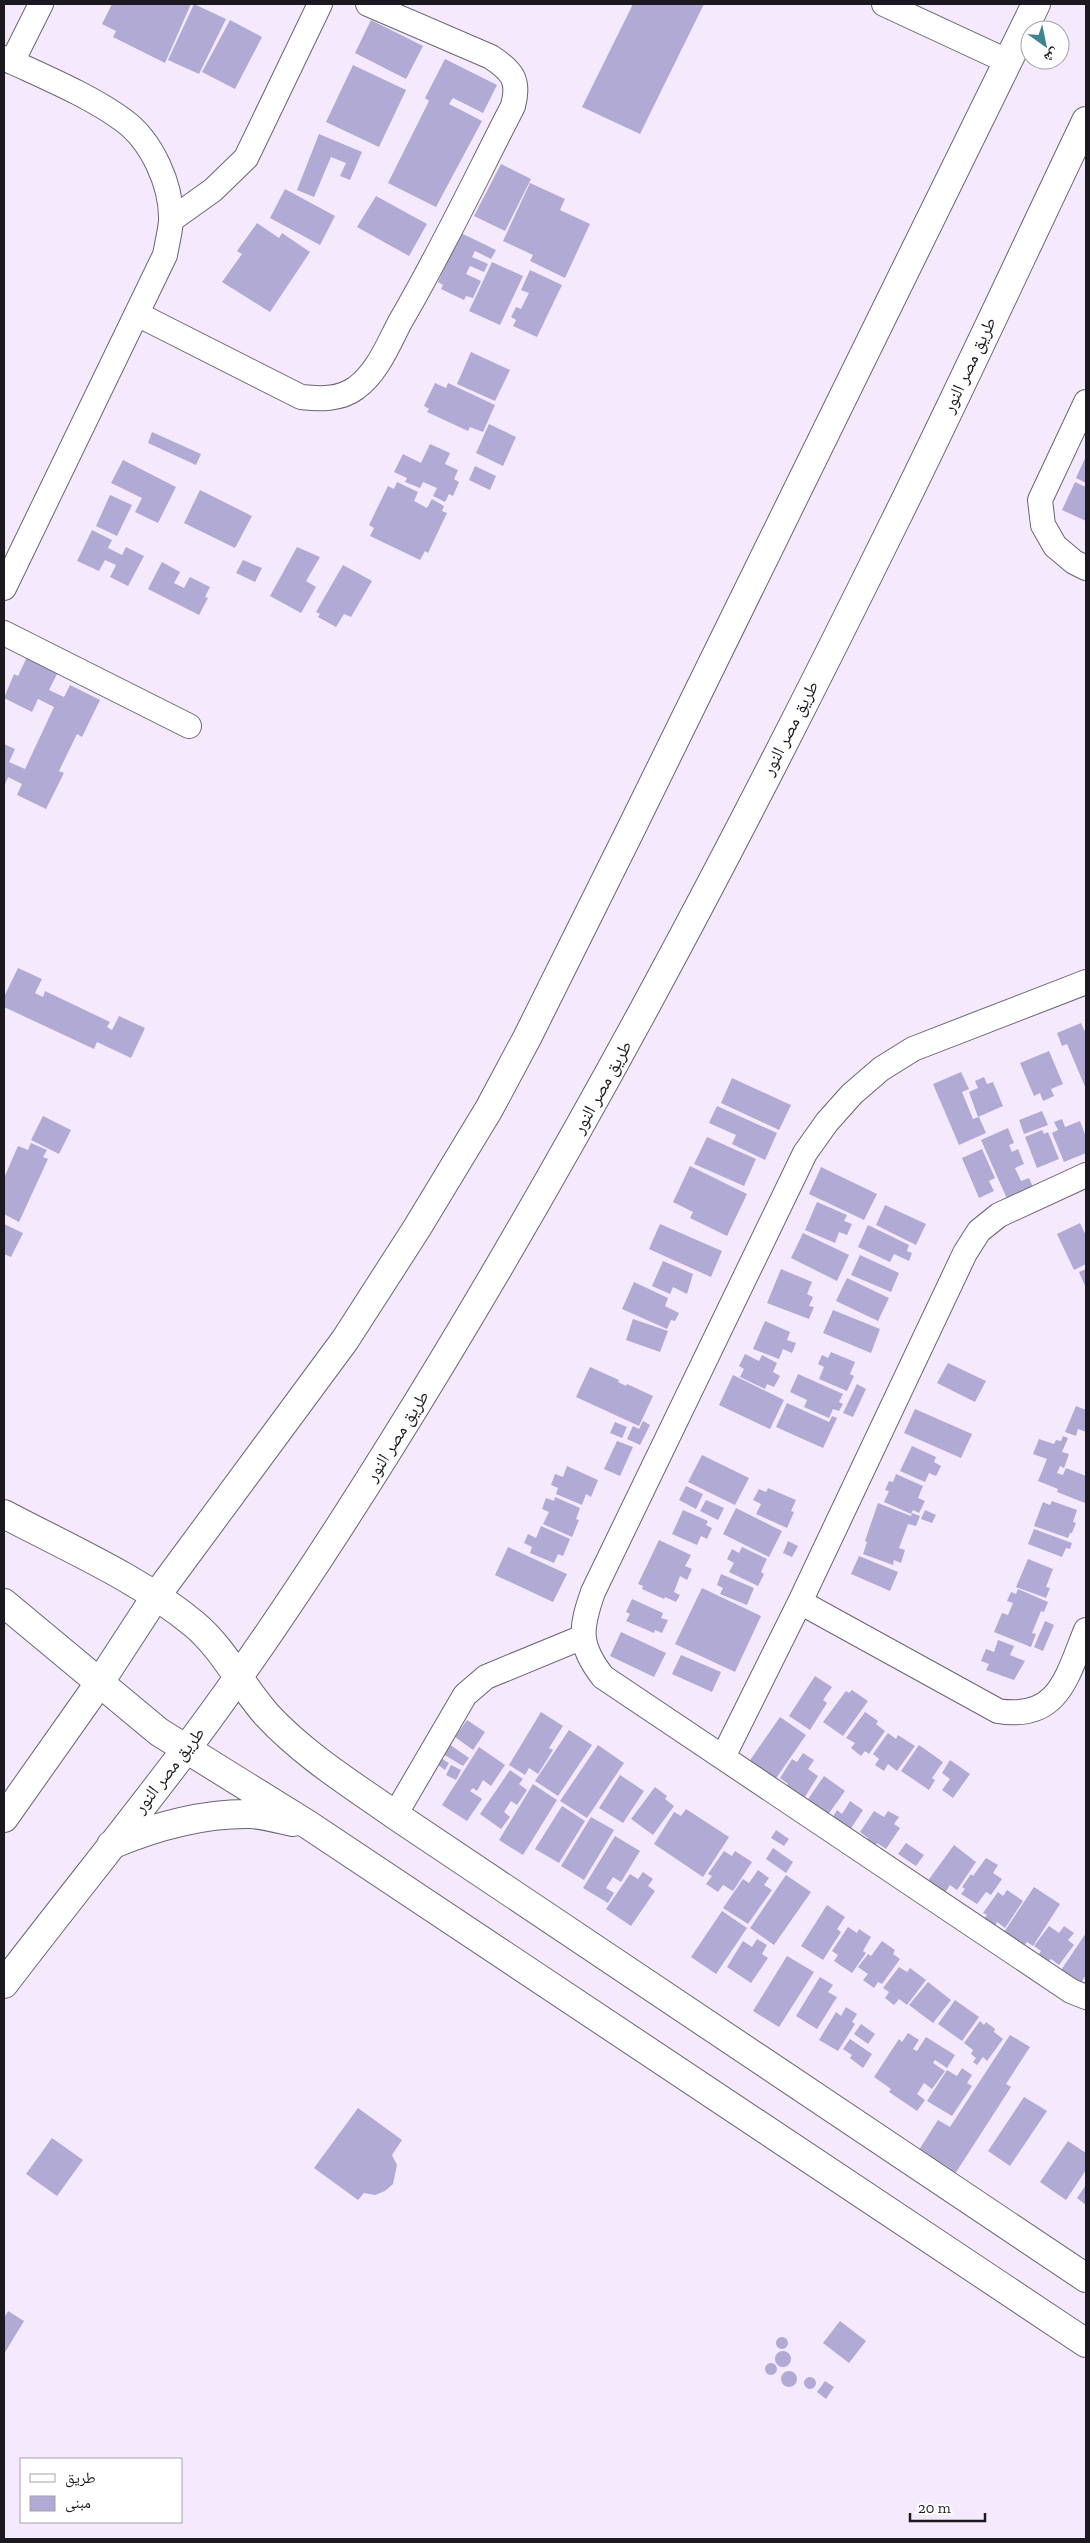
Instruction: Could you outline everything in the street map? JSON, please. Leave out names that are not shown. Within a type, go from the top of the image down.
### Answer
[{"type":"street","points":[[4,588],[166,255],[171,220],[165,182],[149,148],[124,120],[8,60],[40,4]]},
{"type":"street","points":[[171,220],[214,190],[246,158],[320,4]]},
{"type":"street","points":[[137,314],[301,397],[320,399],[334,397],[355,389],[371,374],[418,292],[513,106],[517,92],[514,77],[504,66],[491,57],[368,4]]},
{"type":"street","points":[[884,4],[1009,62]]},
{"type":"street","points":[[4,1818],[100,1682],[156,1596],[346,1340],[489,1109],[527,1038],[636,819],[1036,4]]},
{"type":"street","name":"طريق مصر النور","points":[[4,1984],[187,1748],[238,1678],[384,1458],[568,1149],[638,1022],[875,560],[1086,121]]},
{"type":"street","points":[[1086,402],[1040,500],[1043,525],[1055,546],[1074,562],[1086,568]]},
{"type":"street","points":[[4,633],[188,726]]},
{"type":"street","points":[[1086,982],[914,1049],[881,1069],[852,1094],[826,1122],[805,1153],[593,1592],[585,1614],[583,1637],[589,1659],[603,1677],[1071,1991],[1086,1997]]},
{"type":"street","points":[[723,1758],[800,1602],[965,1253],[979,1231],[999,1215],[1086,1175]]},
{"type":"street","points":[[4,1514],[156,1596],[194,1624],[219,1649],[238,1678],[267,1714],[300,1747],[395,1815],[1086,2278]]},
{"type":"street","points":[[4,1602],[100,1682],[133,1713],[159,1732],[307,1824],[1086,2343]]},
{"type":"street","points":[[800,1602],[998,1712],[1016,1714],[1032,1712],[1048,1704],[1060,1691],[1086,1630]]},
{"type":"street","points":[[395,1815],[465,1696],[486,1677],[583,1637]]},
{"type":"street","points":[[110,1846],[142,1832],[210,1816],[252,1814],[307,1824]]},
{"type":"building","points":[[112,4],[191,4],[165,63],[113,37],[116,31],[102,24]]},
{"type":"building","points":[[194,4],[226,19],[199,74],[168,60]]},
{"type":"building","points":[[633,4],[704,4],[640,134],[582,107]]},
{"type":"building","points":[[230,20],[262,37],[235,89],[202,72]]},
{"type":"building","points":[[371,20],[423,46],[406,79],[355,53]]},
{"type":"building","points":[[445,59],[497,85],[483,113],[453,98],[449,104],[482,121],[436,207],[388,183],[429,101],[425,98]]},
{"type":"building","points":[[353,65],[406,90],[379,147],[326,122]]},
{"type":"building","points":[[319,134],[362,152],[350,180],[340,176],[346,163],[331,157],[314,197],[297,190]]},
{"type":"building","points":[[501,164],[531,179],[505,231],[474,216]]},
{"type":"building","points":[[530,183],[565,199],[560,210],[590,224],[565,278],[530,261],[533,255],[503,241]]},
{"type":"building","points":[[285,189],[335,216],[320,245],[270,218]]},
{"type":"building","points":[[376,196],[427,224],[409,256],[357,227]]},
{"type":"building","points":[[257,223],[279,238],[282,233],[310,252],[270,312],[222,282],[242,254],[237,251]]},
{"type":"building","points":[[461,233],[496,250],[491,259],[475,251],[472,257],[488,264],[484,272],[470,266],[466,274],[481,281],[473,298],[466,296],[464,300],[441,289],[443,285],[438,282]]},
{"type":"building","points":[[492,262],[523,276],[500,325],[469,311]]},
{"type":"building","points":[[530,270],[562,285],[537,337],[513,326],[516,320],[511,317],[516,307],[521,309],[529,293],[521,290]]},
{"type":"building","points":[[471,352],[510,370],[495,401],[457,384]]},
{"type":"building","points":[[435,383],[446,388],[448,383],[495,405],[483,432],[470,427],[468,431],[427,412],[429,409],[424,406]]},
{"type":"building","points":[[489,424],[516,437],[503,466],[476,453]]},
{"type":"building","points":[[152,432],[201,454],[196,465],[148,443]]},
{"type":"building","points":[[430,444],[450,453],[445,464],[458,470],[454,479],[459,482],[453,496],[449,494],[445,502],[433,496],[437,488],[423,482],[420,488],[405,482],[407,478],[394,472],[403,454],[421,463]]},
{"type":"building","points":[[1086,456],[1086,483],[1076,478]]},
{"type":"building","points":[[123,460],[176,487],[158,523],[135,512],[142,498],[111,483]]},
{"type":"building","points":[[475,466],[496,476],[490,490],[469,480]]},
{"type":"building","points":[[397,482],[418,492],[414,501],[427,508],[432,499],[444,506],[442,511],[447,513],[428,553],[425,551],[420,560],[370,536],[374,528],[369,525],[388,486],[394,489]]},
{"type":"building","points":[[1075,482],[1086,487],[1086,521],[1062,510]]},
{"type":"building","points":[[200,490],[252,516],[235,548],[184,523]]},
{"type":"building","points":[[110,495],[132,505],[117,536],[96,526]]},
{"type":"building","points":[[92,530],[112,540],[108,548],[122,555],[126,547],[144,556],[128,586],[110,577],[116,565],[105,560],[99,571],[77,561]]},
{"type":"building","points":[[297,547],[320,557],[306,581],[316,587],[301,613],[270,596]]},
{"type":"building","points":[[243,560],[262,568],[255,582],[236,573]]},
{"type":"building","points":[[162,562],[180,572],[174,583],[184,588],[190,577],[210,587],[205,597],[208,598],[199,615],[148,589]]},
{"type":"building","points":[[343,565],[372,581],[351,617],[344,614],[336,627],[318,617],[320,614],[316,612]]},
{"type":"building","points":[[29,653],[60,668],[49,690],[64,697],[70,685],[100,700],[82,737],[77,734],[59,771],[64,773],[46,809],[17,795],[22,784],[8,777],[4,787],[4,744],[15,749],[9,762],[25,769],[54,707],[38,699],[32,712],[4,698],[14,674],[18,676]]},
{"type":"building","points":[[18,968],[42,979],[35,993],[43,997],[45,991],[110,1022],[107,1027],[112,1030],[119,1016],[145,1028],[131,1058],[97,1042],[94,1049],[4,1007],[4,997]]},
{"type":"building","points":[[1081,1023],[1086,1034],[1086,1089],[1067,1044],[1062,1046],[1057,1033]]},
{"type":"building","points":[[1049,1051],[1063,1084],[1051,1089],[1054,1096],[1043,1101],[1040,1093],[1034,1096],[1020,1063]]},
{"type":"building","points":[[961,1072],[969,1089],[962,1092],[973,1119],[979,1117],[986,1133],[959,1145],[933,1084]]},
{"type":"building","points":[[984,1077],[987,1084],[993,1082],[1003,1106],[978,1117],[969,1092],[978,1088],[975,1081]]},
{"type":"building","points":[[732,1078],[791,1105],[779,1130],[721,1103]]},
{"type":"building","points":[[717,1106],[777,1133],[765,1160],[732,1144],[736,1135],[709,1123]]},
{"type":"building","points":[[1042,1111],[1048,1125],[1024,1134],[1019,1120]]},
{"type":"building","points":[[43,1116],[71,1130],[59,1154],[31,1140]]},
{"type":"building","points":[[1062,1119],[1065,1127],[1080,1121],[1086,1137],[1086,1153],[1064,1162],[1052,1133],[1058,1130],[1054,1122]]},
{"type":"building","points":[[1008,1128],[1014,1143],[1009,1145],[1012,1152],[1018,1149],[1024,1164],[1015,1168],[1021,1181],[1029,1178],[1034,1189],[1008,1201],[981,1140]]},
{"type":"building","points":[[1042,1130],[1044,1134],[1048,1132],[1059,1159],[1037,1168],[1025,1137]]},
{"type":"building","points":[[707,1137],[756,1159],[744,1186],[694,1164]]},
{"type":"building","points":[[31,1143],[47,1150],[43,1157],[48,1159],[19,1222],[4,1214],[4,1178],[18,1146],[28,1150]]},
{"type":"building","points":[[982,1149],[995,1178],[989,1181],[994,1191],[979,1198],[962,1158]]},
{"type":"building","points":[[690,1166],[747,1194],[727,1236],[690,1218],[693,1212],[673,1202]]},
{"type":"building","points":[[821,1167],[877,1194],[864,1220],[809,1194]]},
{"type":"building","points":[[817,1202],[847,1215],[844,1221],[852,1224],[847,1235],[839,1232],[835,1243],[805,1230]]},
{"type":"building","points":[[885,1205],[926,1224],[916,1245],[876,1225]]},
{"type":"building","points":[[1080,1223],[1086,1236],[1086,1264],[1074,1270],[1057,1234]]},
{"type":"building","points":[[4,1224],[23,1233],[11,1257],[4,1254]]},
{"type":"building","points":[[660,1224],[722,1251],[711,1277],[649,1249]]},
{"type":"building","points":[[868,1225],[909,1245],[907,1251],[912,1253],[909,1261],[894,1254],[890,1262],[858,1247]]},
{"type":"building","points":[[803,1233],[849,1255],[837,1281],[791,1258]]},
{"type":"building","points":[[860,1255],[899,1273],[891,1292],[851,1275]]},
{"type":"building","points":[[663,1261],[693,1274],[687,1294],[673,1287],[670,1294],[652,1286]]},
{"type":"building","points":[[781,1269],[812,1282],[807,1294],[813,1297],[809,1306],[814,1307],[809,1319],[767,1303]]},
{"type":"building","points":[[1086,1269],[1086,1288],[1079,1272]]},
{"type":"building","points":[[847,1278],[889,1298],[878,1321],[836,1301]]},
{"type":"building","points":[[634,1282],[668,1298],[665,1306],[679,1313],[675,1321],[671,1320],[667,1329],[622,1309]]},
{"type":"building","points":[[833,1310],[880,1329],[871,1353],[823,1333]]},
{"type":"building","points":[[633,1319],[668,1331],[660,1352],[626,1340]]},
{"type":"building","points":[[765,1321],[790,1332],[787,1340],[796,1343],[792,1353],[783,1349],[779,1359],[753,1349]]},
{"type":"building","points":[[831,1352],[855,1362],[850,1374],[854,1376],[847,1391],[819,1379],[824,1367],[818,1364],[822,1355],[828,1358]]},
{"type":"building","points":[[745,1354],[759,1361],[762,1355],[777,1363],[773,1372],[780,1376],[774,1387],[767,1384],[765,1389],[740,1377],[744,1369],[739,1366]]},
{"type":"building","points":[[948,1363],[986,1381],[975,1402],[937,1383]]},
{"type":"building","points":[[590,1367],[619,1380],[618,1382],[626,1386],[627,1384],[653,1396],[639,1426],[576,1397]]},
{"type":"building","points":[[798,1374],[843,1394],[839,1402],[843,1404],[839,1411],[833,1409],[829,1418],[804,1407],[807,1400],[790,1392]]},
{"type":"building","points":[[733,1375],[784,1400],[770,1429],[719,1405]]},
{"type":"building","points":[[857,1384],[866,1389],[853,1417],[843,1413]]},
{"type":"building","points":[[787,1403],[829,1422],[832,1416],[837,1418],[823,1448],[776,1427]]},
{"type":"building","points":[[1076,1406],[1086,1410],[1086,1432],[1078,1429],[1076,1436],[1065,1432]]},
{"type":"building","points":[[915,1409],[972,1434],[961,1458],[904,1433]]},
{"type":"building","points":[[643,1421],[650,1425],[640,1445],[627,1439],[633,1426],[639,1429]]},
{"type":"building","points":[[615,1422],[627,1427],[622,1438],[610,1433]]},
{"type":"building","points":[[1063,1436],[1068,1438],[1062,1452],[1069,1454],[1064,1468],[1060,1466],[1057,1473],[1063,1475],[1066,1468],[1086,1476],[1085,1503],[1057,1492],[1058,1489],[1038,1481],[1047,1459],[1033,1454],[1039,1439],[1054,1444],[1056,1440],[1061,1441]]},
{"type":"building","points":[[617,1441],[633,1447],[620,1476],[604,1469]]},
{"type":"building","points":[[912,1446],[936,1457],[934,1462],[941,1466],[936,1476],[929,1473],[925,1482],[900,1471]]},
{"type":"building","points":[[702,1455],[749,1478],[735,1505],[688,1482]]},
{"type":"building","points":[[567,1466],[598,1480],[591,1497],[586,1494],[582,1505],[556,1494],[558,1488],[551,1485],[555,1474],[563,1477]]},
{"type":"building","points":[[896,1474],[923,1486],[918,1498],[925,1501],[919,1513],[913,1510],[911,1514],[884,1502],[889,1491],[885,1490],[889,1481],[893,1482]]},
{"type":"building","points":[[686,1486],[703,1494],[696,1509],[679,1500]]},
{"type":"building","points":[[768,1488],[796,1500],[791,1511],[794,1512],[787,1528],[756,1514],[761,1504],[753,1500],[759,1489],[766,1492]]},
{"type":"building","points":[[555,1497],[580,1508],[576,1519],[579,1520],[572,1537],[543,1524],[549,1512],[542,1509],[546,1498],[554,1501]]},
{"type":"building","points":[[706,1500],[724,1508],[718,1520],[700,1511]]},
{"type":"building","points":[[1052,1501],[1077,1510],[1073,1522],[1076,1523],[1068,1538],[1034,1526],[1043,1502],[1050,1505]]},
{"type":"building","points":[[878,1503],[911,1516],[912,1513],[920,1516],[916,1526],[908,1524],[899,1548],[905,1550],[901,1563],[894,1560],[893,1565],[863,1554],[867,1542],[865,1541]]},
{"type":"building","points":[[736,1508],[782,1531],[769,1557],[723,1534]]},
{"type":"building","points":[[683,1510],[708,1521],[706,1525],[712,1528],[707,1539],[701,1536],[697,1545],[672,1534]]},
{"type":"building","points":[[925,1510],[936,1515],[932,1523],[921,1519]]},
{"type":"building","points":[[541,1526],[570,1539],[563,1556],[558,1554],[554,1563],[530,1553],[532,1547],[524,1543],[528,1534],[536,1538]]},
{"type":"building","points":[[1034,1529],[1072,1543],[1070,1549],[1066,1548],[1062,1557],[1028,1544]]},
{"type":"building","points":[[659,1540],[691,1555],[685,1566],[692,1569],[687,1580],[680,1576],[674,1592],[680,1595],[676,1602],[642,1589],[643,1586],[638,1584]]},
{"type":"building","points":[[788,1541],[798,1546],[792,1557],[783,1553]]},
{"type":"building","points":[[508,1547],[567,1574],[553,1602],[495,1575]]},
{"type":"building","points":[[742,1547],[767,1559],[761,1572],[764,1574],[758,1586],[729,1572],[734,1563],[727,1559],[732,1549],[739,1553]]},
{"type":"building","points":[[859,1556],[898,1572],[890,1591],[851,1574]]},
{"type":"building","points":[[1028,1559],[1053,1569],[1046,1587],[1050,1588],[1046,1598],[1016,1587]]},
{"type":"building","points":[[721,1574],[754,1588],[747,1605],[720,1594],[723,1588],[717,1585]]},
{"type":"building","points":[[702,1588],[761,1616],[735,1672],[675,1644]]},
{"type":"building","points":[[1018,1589],[1048,1602],[1044,1612],[1041,1611],[1032,1633],[1036,1634],[1031,1647],[994,1632],[1002,1613],[1008,1615],[1013,1603],[1007,1601],[1011,1592],[1016,1594]]},
{"type":"building","points":[[632,1599],[663,1613],[661,1618],[668,1620],[662,1633],[655,1630],[654,1633],[626,1621],[630,1614],[626,1612]]},
{"type":"building","points":[[1045,1621],[1054,1625],[1043,1651],[1034,1647]]},
{"type":"building","points":[[621,1632],[666,1653],[654,1677],[610,1656]]},
{"type":"building","points":[[998,1640],[1014,1646],[1010,1655],[1025,1661],[1014,1680],[986,1670],[989,1664],[981,1661],[986,1649],[994,1652]]},
{"type":"building","points":[[681,1655],[721,1672],[712,1692],[672,1674]]},
{"type":"building","points":[[815,1676],[832,1687],[823,1700],[827,1703],[810,1730],[789,1716]]},
{"type":"building","points":[[852,1690],[868,1701],[843,1736],[823,1722],[846,1691],[849,1693]]},
{"type":"building","points":[[541,1712],[563,1726],[549,1748],[553,1750],[538,1774],[529,1768],[525,1775],[509,1765]]},
{"type":"building","points":[[865,1712],[878,1721],[876,1724],[885,1731],[869,1754],[865,1751],[861,1756],[851,1748],[855,1743],[846,1738]]},
{"type":"building","points":[[780,1717],[806,1735],[770,1787],[744,1769]]},
{"type":"building","points":[[467,1720],[485,1732],[473,1750],[455,1737]]},
{"type":"building","points":[[569,1730],[592,1745],[558,1796],[535,1781]]},
{"type":"building","points":[[888,1733],[896,1739],[898,1735],[915,1746],[897,1771],[888,1764],[884,1771],[875,1765],[879,1759],[873,1754]]},
{"type":"building","points":[[449,1744],[469,1758],[463,1766],[443,1754]]},
{"type":"building","points":[[598,1745],[624,1763],[587,1818],[560,1801]]},
{"type":"building","points":[[919,1745],[943,1762],[932,1778],[935,1780],[929,1790],[901,1771]]},
{"type":"building","points":[[479,1747],[505,1765],[491,1786],[483,1780],[477,1791],[473,1788],[470,1791],[482,1799],[467,1821],[442,1805]]},
{"type":"building","points":[[803,1753],[814,1760],[808,1769],[818,1776],[803,1800],[785,1788],[788,1784],[780,1778],[792,1759],[797,1762]]},
{"type":"building","points":[[442,1759],[449,1763],[445,1770],[438,1765]]},
{"type":"building","points":[[950,1760],[970,1774],[953,1798],[942,1790],[950,1779],[942,1773]]},
{"type":"building","points":[[451,1765],[461,1770],[456,1780],[446,1775]]},
{"type":"building","points":[[510,1770],[523,1779],[519,1784],[527,1790],[517,1805],[511,1801],[504,1812],[510,1817],[501,1829],[480,1814]]},
{"type":"building","points":[[620,1775],[644,1791],[623,1823],[599,1808]]},
{"type":"building","points":[[824,1776],[845,1791],[827,1816],[806,1802]]},
{"type":"building","points":[[533,1784],[557,1800],[523,1855],[499,1840]]},
{"type":"building","points":[[655,1787],[667,1796],[665,1799],[674,1806],[653,1835],[631,1819]]},
{"type":"building","points":[[850,1801],[863,1810],[850,1830],[832,1818],[837,1810],[842,1814]]},
{"type":"building","points":[[562,1806],[585,1821],[559,1863],[535,1849]]},
{"type":"building","points":[[686,1809],[729,1837],[703,1877],[654,1844],[674,1812],[681,1816]]},
{"type":"building","points":[[874,1811],[884,1817],[888,1811],[899,1817],[894,1824],[900,1828],[886,1849],[877,1843],[875,1847],[866,1841],[868,1838],[860,1832]]},
{"type":"building","points":[[591,1817],[614,1830],[584,1880],[561,1866]]},
{"type":"building","points":[[776,1830],[789,1839],[784,1846],[771,1838]]},
{"type":"building","points":[[615,1836],[640,1851],[621,1882],[613,1877],[606,1888],[614,1893],[608,1903],[583,1888]]},
{"type":"building","points":[[906,1843],[924,1855],[916,1866],[898,1854]]},
{"type":"building","points":[[954,1845],[976,1862],[957,1890],[950,1885],[944,1894],[927,1882]]},
{"type":"building","points":[[773,1848],[793,1862],[786,1873],[766,1859]]},
{"type":"building","points":[[724,1851],[732,1856],[735,1851],[752,1862],[733,1891],[723,1885],[718,1892],[706,1884],[712,1876],[708,1874]]},
{"type":"building","points":[[986,1858],[998,1865],[993,1873],[1002,1879],[991,1895],[986,1892],[977,1904],[961,1894],[965,1889],[962,1887]]},
{"type":"building","points":[[758,1870],[769,1878],[764,1885],[772,1890],[748,1924],[723,1908],[743,1879],[749,1883]]},
{"type":"building","points":[[643,1872],[653,1879],[648,1886],[655,1891],[631,1926],[606,1909],[630,1874],[638,1879]]},
{"type":"building","points":[[786,1875],[811,1892],[774,1945],[750,1928]]},
{"type":"building","points":[[1034,1887],[1060,1904],[1033,1946],[1027,1942],[1022,1949],[1002,1935]]},
{"type":"building","points":[[1007,1890],[1023,1901],[1005,1928],[997,1922],[994,1928],[983,1920],[987,1915],[983,1913],[998,1892],[1003,1896]]},
{"type":"building","points":[[827,1905],[845,1917],[837,1929],[841,1932],[823,1960],[801,1946]]},
{"type":"building","points":[[722,1911],[747,1928],[716,1974],[691,1957]]},
{"type":"building","points":[[1049,1926],[1059,1933],[1064,1926],[1074,1933],[1068,1940],[1074,1945],[1059,1965],[1051,1959],[1046,1964],[1037,1957],[1041,1951],[1034,1946]]},
{"type":"building","points":[[848,1927],[857,1933],[859,1929],[871,1937],[863,1951],[866,1953],[852,1973],[834,1961],[838,1955],[832,1951]]},
{"type":"building","points":[[1086,1933],[1086,1975],[1079,1986],[1059,1973]]},
{"type":"building","points":[[757,1939],[767,1945],[762,1954],[768,1958],[751,1983],[727,1967],[743,1941],[752,1947]]},
{"type":"building","points":[[882,1941],[895,1950],[893,1954],[900,1959],[882,1984],[878,1982],[874,1988],[863,1980],[868,1974],[858,1967],[868,1954],[871,1956]]},
{"type":"building","points":[[787,1956],[814,1972],[779,2027],[753,2011]]},
{"type":"building","points":[[899,1967],[907,1972],[910,1968],[926,1980],[907,2005],[899,1999],[894,2005],[885,1998],[889,1992],[883,1988]]},
{"type":"building","points":[[820,1977],[833,1985],[828,1992],[837,1997],[817,2029],[796,2016]]},
{"type":"building","points":[[928,1982],[951,2000],[933,2023],[909,2005]]},
{"type":"building","points":[[955,2000],[979,2017],[962,2041],[938,2024]]},
{"type":"building","points":[[846,2007],[857,2014],[852,2022],[855,2024],[838,2051],[819,2040],[836,2012],[841,2016]]},
{"type":"building","points":[[980,2021],[984,2025],[986,2022],[995,2029],[994,2032],[1003,2039],[987,2061],[983,2057],[977,2065],[973,2062],[976,2058],[971,2054],[973,2050],[964,2043]]},
{"type":"building","points":[[861,2024],[875,2034],[868,2044],[854,2034]]},
{"type":"building","points":[[908,2033],[919,2040],[913,2049],[917,2051],[926,2037],[955,2055],[947,2068],[935,2060],[933,2063],[945,2071],[932,2089],[924,2083],[917,2094],[925,2100],[917,2111],[889,2092],[891,2089],[874,2077],[899,2039],[902,2042]]},
{"type":"building","points":[[1010,2035],[1030,2047],[1006,2084],[1011,2087],[953,2177],[917,2153],[938,2120],[950,2127]]},
{"type":"building","points":[[850,2039],[872,2054],[863,2068],[850,2058],[852,2055],[843,2049]]},
{"type":"building","points":[[962,2068],[972,2075],[967,2083],[972,2086],[952,2116],[927,2101],[947,2070],[957,2076]]},
{"type":"building","points":[[1024,2097],[1047,2111],[1010,2166],[988,2151]]},
{"type":"building","points":[[358,2108],[402,2140],[392,2155],[397,2165],[393,2184],[385,2191],[375,2195],[364,2193],[358,2200],[314,2168]]},
{"type":"building","points":[[52,2138],[83,2160],[57,2196],[26,2174]]},
{"type":"building","points":[[1068,2141],[1086,2153],[1086,2170],[1066,2200],[1040,2182]]},
{"type":"building","points":[[1086,2185],[1086,2205],[1077,2198]]},
{"type":"building","points":[[8,2311],[24,2321],[4,2354],[4,2318]]},
{"type":"building","points":[[840,2321],[866,2341],[849,2363],[823,2343]]},
{"type":"building","points":[[780,2337],[784,2337],[788,2343],[784,2349],[780,2349],[776,2345],[776,2341]]},
{"type":"building","points":[[783,2351],[791,2359],[783,2367],[775,2359]]},
{"type":"building","points":[[769,2363],[773,2363],[777,2369],[773,2375],[769,2375],[765,2371],[765,2367]]},
{"type":"building","points":[[789,2371],[797,2379],[789,2387],[781,2379]]},
{"type":"building","points":[[808,2377],[812,2377],[816,2383],[812,2389],[808,2389],[804,2385],[804,2381]]},
{"type":"building","points":[[825,2381],[834,2387],[826,2399],[817,2392]]}]
